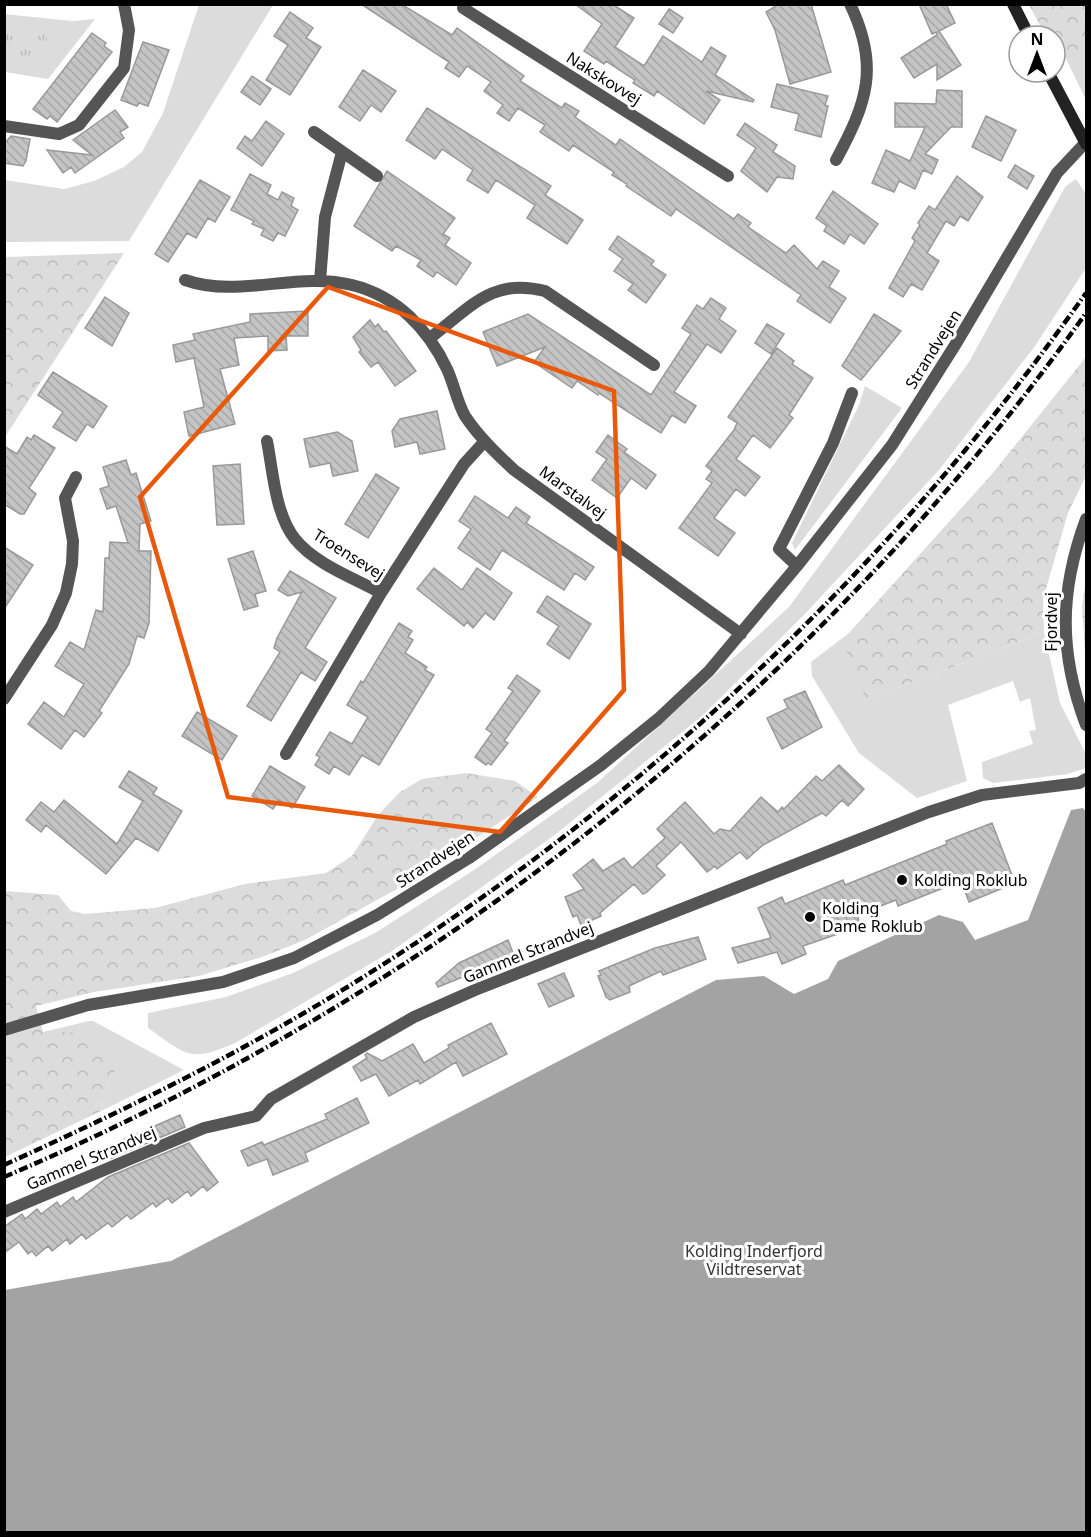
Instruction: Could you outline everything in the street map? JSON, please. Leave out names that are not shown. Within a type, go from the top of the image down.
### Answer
[{"type":"street","points":[[4,126],[59,134],[79,125],[124,68],[129,30],[124,4]]},
{"type":"street","points":[[836,160],[858,120],[866,87],[867,52],[850,4]]},
{"type":"street","points":[[1013,4],[1023,24]]},
{"type":"street","name":"Nakskovvej","points":[[462,6],[728,176]]},
{"type":"street","points":[[1054,84],[1086,143]]},
{"type":"street","points":[[314,132],[377,176]]},
{"type":"street","name":"Strandvejen","points":[[4,1030],[88,1005],[223,982],[294,958],[377,915],[469,858],[601,765],[658,718],[709,671],[797,566],[892,445],[963,333],[1058,173],[1086,143]]},
{"type":"street","points":[[320,281],[325,218],[342,152]]},
{"type":"street","name":"Marstalvej","points":[[185,280],[202,286],[224,288],[320,281],[352,285],[379,295],[407,312],[430,338],[447,370],[464,414],[484,442],[514,470],[741,634]]},
{"type":"street","points":[[430,338],[493,291],[508,287],[528,287],[545,291],[654,365]]},
{"type":"street","points":[[797,566],[779,549],[833,443],[852,393]]},
{"type":"street","name":"Troensevej","points":[[267,441],[283,516],[294,537],[307,551],[381,593]]},
{"type":"street","name":"Troensevej","points":[[286,754],[381,593],[464,464],[484,442]]},
{"type":"street","points":[[4,699],[52,625],[66,593],[72,564],[73,541],[65,498],[76,477]]},
{"type":"street","name":"Fjordvej","points":[[1086,519],[1069,572],[1065,626],[1068,661],[1076,697],[1086,725]]},
{"type":"street","name":"Gammel Strandvej","points":[[4,1212],[204,1128],[256,1116],[271,1099],[414,1017],[475,990],[929,812],[982,795],[1079,783],[1086,779]]},
{"type":"highlighted area","points":[[328,287],[614,391],[624,690],[500,832],[228,797],[140,497]]},
{"type":"green space","points":[[199,5],[273,5],[129,241],[5,242],[5,180],[64,189],[94,181],[124,167],[142,152],[163,113]]},
{"type":"green space","points":[[1029,5],[1086,5],[1086,47],[1078,56],[1067,54],[1067,24],[1039,24]]},
{"type":"green space","points":[[1086,5],[1086,100],[1067,61],[1067,24]]},
{"type":"green space","points":[[4,14],[72,21],[95,19],[48,79],[5,72]]},
{"type":"green space","points":[[5,32],[47,32],[47,58],[8,61],[5,59]]},
{"type":"green space","points":[[1076,179],[1086,194],[1086,268],[1035,346],[939,470],[803,616],[702,716],[552,837],[392,951],[235,1043],[207,1053],[189,1053],[172,1045],[148,1028],[148,1013],[226,997],[293,973],[375,933],[474,870],[597,783],[789,607],[969,362],[1065,187]]},
{"type":"green space","points":[[124,253],[5,437],[5,257]]},
{"type":"green space","points":[[1086,357],[1086,476],[1068,513],[1043,599],[1044,632],[866,700],[847,653],[849,633],[992,474]]},
{"type":"green space","points":[[865,386],[902,408],[795,550],[792,543],[859,405]]},
{"type":"green space","points":[[1086,580],[1086,668],[1082,606]]},
{"type":"green space","points":[[1044,632],[1060,703],[1086,754],[1086,768],[1068,774],[993,783],[983,778],[982,762],[1033,744],[1029,731],[1036,730],[1030,698],[1020,702],[1013,681],[948,705],[967,781],[917,798],[859,753],[812,676],[811,662],[849,633],[866,700]]},
{"type":"green space","points":[[466,773],[515,781],[538,797],[404,885],[305,940],[262,957],[199,976],[94,992],[36,1006],[43,1032],[74,1033],[90,1038],[115,1056],[118,1066],[110,1078],[101,1111],[5,1157],[4,891],[58,895],[71,911],[85,914],[155,908],[245,884],[326,873],[352,856],[378,815],[400,792],[422,779]]},
{"type":"green space","points":[[93,1021],[184,1070],[101,1111],[110,1078],[118,1066],[43,1032]]},
{"type":"shaded area","name":"Kolding Inderfjord Vildtreservat","points":[[1083,808],[1086,812],[1086,1532],[5,1532],[5,1290],[171,1261],[716,980],[764,976],[794,994],[828,979],[838,961],[939,915],[963,922],[975,940],[1028,920],[1071,810]]},
{"type":"building","points":[[361,4],[401,4],[452,35],[457,28],[524,76],[520,81],[562,108],[565,103],[579,111],[575,117],[616,145],[620,139],[734,219],[738,214],[751,223],[748,227],[786,253],[794,245],[817,269],[823,261],[839,271],[829,287],[846,298],[830,323],[797,301],[801,295],[676,209],[671,216],[626,186],[627,184],[612,175],[614,172],[573,145],[569,151],[540,132],[545,125],[518,108],[509,121],[497,113],[503,105],[484,91],[491,82],[467,66],[459,77],[445,68],[449,62]]},
{"type":"building","points":[[575,4],[612,4],[634,18],[615,47],[644,66],[663,36],[702,62],[711,47],[726,56],[715,75],[754,100],[753,102],[706,91],[720,100],[704,124],[657,91],[654,96],[633,83],[635,80],[606,61],[604,64],[584,51],[602,24]]},
{"type":"building","points":[[779,4],[811,4],[831,72],[790,84],[775,30],[766,12]]},
{"type":"building","points":[[919,4],[946,4],[955,23],[939,31],[961,65],[937,80],[937,64],[914,78],[901,58],[937,35],[937,32],[932,34]]},
{"type":"building","points":[[669,9],[683,18],[673,33],[659,24]]},
{"type":"building","points":[[290,12],[313,28],[306,38],[321,47],[290,95],[266,80],[288,45],[274,36]]},
{"type":"building","points":[[92,33],[106,43],[104,46],[112,52],[57,122],[50,116],[47,119],[33,109]]},
{"type":"building","points":[[143,42],[169,50],[148,106],[139,103],[137,106],[121,100]]},
{"type":"building","points":[[363,70],[396,91],[381,112],[371,105],[360,121],[339,107]]},
{"type":"building","points":[[252,76],[271,89],[260,105],[241,92]]},
{"type":"building","points":[[777,84],[828,96],[821,137],[795,130],[799,114],[771,107]]},
{"type":"building","points":[[937,90],[962,91],[962,127],[951,127],[925,154],[938,160],[932,174],[923,170],[915,189],[899,181],[894,192],[872,183],[886,150],[910,161],[925,127],[895,127],[895,103],[936,104]]},
{"type":"building","points":[[427,108],[551,186],[545,195],[583,220],[567,244],[527,218],[535,205],[496,180],[488,193],[467,180],[473,170],[442,149],[435,159],[406,140]]},
{"type":"building","points":[[115,110],[128,127],[120,132],[124,138],[75,173],[71,167],[63,173],[47,150],[92,155],[73,140]]},
{"type":"building","points":[[986,116],[1016,130],[1001,161],[972,147]]},
{"type":"building","points":[[266,121],[284,134],[262,166],[237,148],[245,136],[252,141]]},
{"type":"building","points":[[745,123],[777,145],[773,152],[795,166],[793,179],[777,177],[767,192],[741,171],[756,148],[737,135]]},
{"type":"building","points":[[11,136],[30,139],[23,166],[4,163],[4,144]]},
{"type":"building","points":[[1015,165],[1034,176],[1027,189],[1008,177]]},
{"type":"building","points":[[387,171],[455,218],[443,234],[450,238],[445,245],[471,263],[456,285],[437,272],[433,277],[417,266],[421,260],[396,246],[392,251],[354,226]]},
{"type":"building","points":[[250,174],[271,185],[267,194],[278,200],[282,192],[294,198],[291,206],[298,210],[285,236],[278,233],[273,241],[261,235],[264,229],[252,224],[254,221],[231,210]]},
{"type":"building","points":[[957,176],[983,197],[968,221],[960,216],[954,226],[946,221],[927,253],[939,261],[922,290],[911,284],[903,297],[889,288],[915,241],[912,238],[920,225],[918,223],[929,206],[935,210]]},
{"type":"building","points":[[200,180],[230,197],[215,222],[208,218],[196,238],[187,233],[168,262],[155,254]]},
{"type":"building","points":[[833,191],[878,224],[864,244],[850,234],[844,244],[824,231],[827,226],[816,218]]},
{"type":"building","points":[[618,236],[654,261],[651,265],[666,275],[646,303],[628,290],[633,284],[614,271],[623,259],[609,249]]},
{"type":"building","points":[[105,297],[129,313],[112,346],[85,328]]},
{"type":"building","points":[[711,298],[726,308],[719,319],[736,331],[721,353],[707,344],[674,392],[696,406],[685,423],[672,415],[661,433],[599,393],[598,395],[577,381],[572,388],[534,362],[545,347],[497,366],[483,332],[528,314],[651,395],[691,334],[682,328],[697,305],[703,309]]},
{"type":"building","points":[[308,311],[308,336],[286,336],[287,350],[268,351],[268,336],[234,338],[239,365],[220,369],[235,424],[189,436],[184,412],[204,407],[194,358],[176,362],[173,345],[195,340],[193,334],[250,322],[250,314]]},
{"type":"building","points":[[874,314],[901,331],[861,380],[842,366]]},
{"type":"building","points":[[370,320],[375,327],[378,324],[384,332],[386,331],[416,371],[395,386],[378,362],[371,367],[359,352],[361,350],[353,337]]},
{"type":"building","points":[[767,324],[784,334],[771,354],[755,343]]},
{"type":"building","points":[[777,348],[794,361],[792,364],[813,378],[789,415],[793,418],[770,448],[753,435],[736,459],[760,477],[745,496],[736,489],[714,518],[735,533],[718,556],[679,528],[712,483],[706,479],[712,471],[706,466],[737,423],[728,417]]},
{"type":"building","points":[[53,372],[107,406],[93,428],[87,424],[76,441],[53,427],[63,412],[38,395]]},
{"type":"building","points":[[437,411],[445,449],[420,454],[417,442],[395,447],[392,431],[400,419]]},
{"type":"building","points":[[337,432],[352,441],[358,471],[333,476],[330,463],[310,467],[304,439]]},
{"type":"building","points":[[34,435],[55,448],[29,488],[36,494],[24,514],[20,514],[4,504],[4,446],[17,454],[27,437],[31,440]]},
{"type":"building","points":[[608,435],[627,449],[624,452],[656,475],[646,489],[631,478],[617,498],[592,480],[607,459],[596,452]]},
{"type":"building","points":[[126,460],[131,475],[136,473],[151,521],[140,524],[139,551],[151,551],[149,623],[144,638],[137,636],[129,664],[99,711],[102,713],[84,737],[75,730],[61,749],[28,724],[44,702],[64,717],[84,684],[55,666],[70,642],[84,650],[96,610],[103,612],[105,558],[109,558],[110,542],[128,543],[116,506],[107,509],[100,489],[109,486],[103,467]]},
{"type":"building","points":[[240,464],[244,524],[217,525],[213,466]]},
{"type":"building","points":[[376,474],[399,488],[368,538],[345,524]]},
{"type":"building","points":[[475,496],[508,518],[516,507],[530,517],[526,523],[594,567],[585,580],[575,573],[564,590],[502,550],[490,570],[458,548],[471,529],[459,521]]},
{"type":"building","points":[[4,547],[33,565],[4,609]]},
{"type":"building","points":[[253,551],[266,591],[255,594],[258,606],[244,610],[228,559]]},
{"type":"building","points":[[434,568],[462,590],[477,568],[512,593],[494,620],[485,613],[473,628],[467,622],[464,626],[417,589]]},
{"type":"building","points":[[290,571],[336,598],[305,648],[327,662],[315,681],[301,672],[271,721],[247,706],[280,652],[274,648],[277,638],[302,592],[288,596],[278,590]]},
{"type":"building","points":[[547,596],[591,624],[569,659],[547,644],[559,626],[537,612]]},
{"type":"building","points":[[399,623],[412,631],[408,637],[413,640],[405,653],[427,667],[425,670],[434,675],[379,765],[362,755],[349,775],[334,766],[329,774],[315,765],[320,757],[316,755],[330,732],[352,744],[368,717],[347,705]]},
{"type":"building","points":[[517,675],[540,691],[504,741],[508,743],[491,765],[488,763],[486,765],[475,757],[492,733],[486,729],[513,691],[508,688]]},
{"type":"building","points":[[805,691],[822,727],[782,749],[767,718],[788,708],[784,700]]},
{"type":"building","points":[[197,712],[237,736],[222,760],[182,736]]},
{"type":"building","points":[[839,765],[864,789],[848,806],[842,800],[826,816],[822,813],[763,845],[747,859],[740,852],[717,869],[715,866],[707,872],[681,842],[656,866],[665,875],[647,892],[643,894],[634,884],[600,913],[601,916],[581,925],[577,915],[573,917],[565,897],[584,889],[573,875],[593,859],[603,871],[624,858],[632,868],[665,838],[657,829],[685,802],[714,834],[720,829],[730,831],[761,797],[778,812],[782,807],[784,809],[816,776],[822,781]]},
{"type":"building","points":[[270,766],[305,787],[292,808],[279,800],[273,809],[252,796]]},
{"type":"building","points":[[129,771],[157,788],[153,794],[182,811],[158,851],[136,838],[106,874],[46,825],[41,832],[26,820],[41,802],[54,812],[64,800],[117,844],[143,801],[119,787]]},
{"type":"building","points":[[992,823],[1015,883],[969,902],[961,881],[898,906],[896,900],[857,915],[861,926],[803,946],[806,954],[782,964],[777,952],[738,963],[732,948],[771,938],[758,908],[782,897],[785,904],[843,880],[845,885],[947,844],[946,841]]},
{"type":"building","points":[[698,937],[706,959],[663,975],[661,971],[629,986],[630,992],[610,1000],[606,997],[598,976],[601,975],[599,971],[655,948]]},
{"type":"building","points":[[508,940],[516,960],[487,972],[485,968],[438,987],[436,983],[459,963]]},
{"type":"building","points":[[564,973],[574,996],[549,1007],[538,984]]},
{"type":"building","points":[[491,1023],[507,1054],[463,1076],[456,1062],[420,1084],[418,1080],[389,1096],[376,1074],[361,1081],[353,1067],[367,1058],[365,1055],[367,1053],[382,1061],[413,1044],[424,1063],[449,1048],[448,1045]]},
{"type":"building","points":[[357,1098],[369,1123],[305,1153],[308,1161],[273,1175],[267,1159],[248,1166],[241,1151],[262,1142],[264,1145],[327,1119],[325,1114]]},
{"type":"building","points":[[180,1115],[185,1127],[107,1160],[102,1151],[120,1141]]},
{"type":"building","points":[[189,1143],[218,1182],[207,1191],[203,1186],[191,1196],[188,1191],[172,1203],[168,1198],[156,1207],[153,1203],[131,1219],[127,1215],[112,1227],[108,1223],[86,1239],[82,1234],[70,1244],[67,1239],[52,1251],[48,1246],[36,1256],[32,1251],[28,1254],[19,1242],[4,1253],[4,1227],[22,1214],[25,1219],[37,1209],[41,1214],[57,1202],[60,1207],[73,1197],[76,1202],[108,1177]]},
{"type":"railway","points":[[4,1165],[180,1081],[307,1011],[456,916],[559,841],[658,761],[752,676],[843,587],[929,493],[1010,395],[1086,293]]},
{"type":"railway","points":[[4,1177],[163,1103],[317,1018],[464,924],[605,819],[738,706],[863,583],[979,452],[1086,313]]},
{"type":"place","name":"Kolding Roklub","points":[[902,880]]},
{"type":"place","name":"Kolding Dame Roklub","points":[[810,917]]}]
